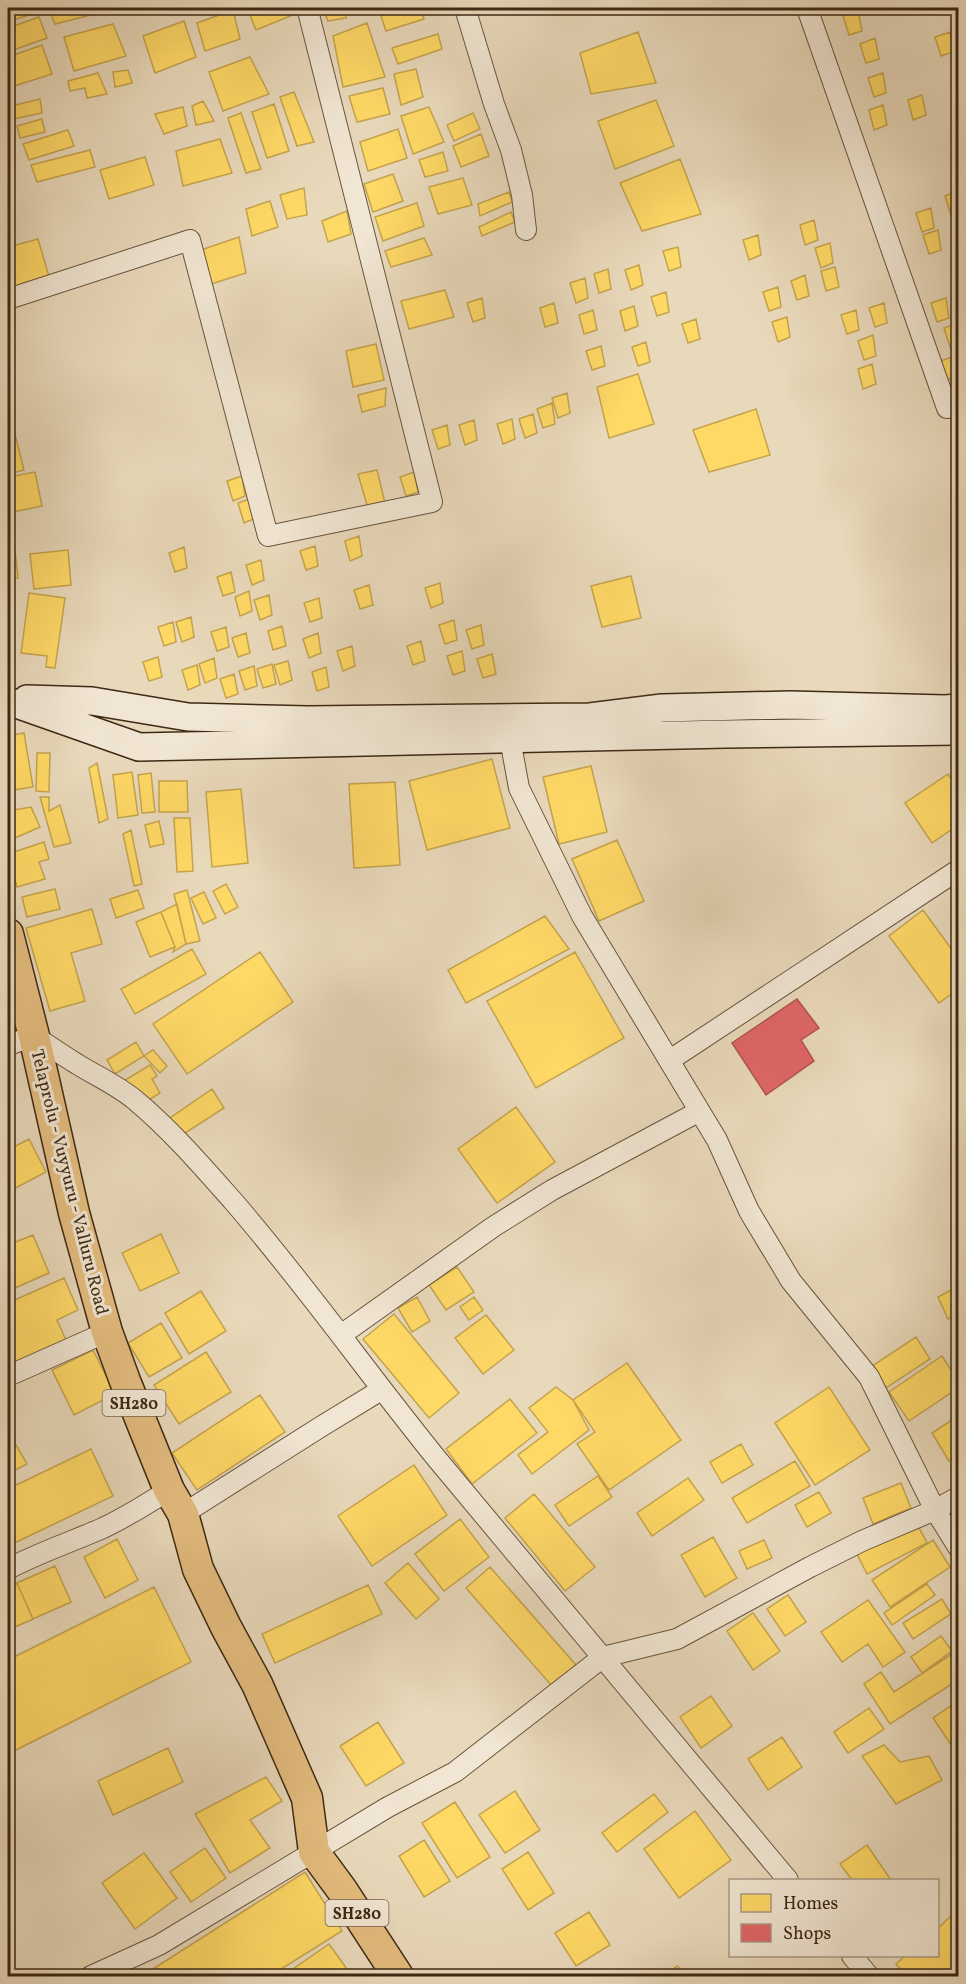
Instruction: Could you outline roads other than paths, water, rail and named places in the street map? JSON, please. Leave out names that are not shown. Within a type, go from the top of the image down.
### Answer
[{"type":"main road","points":[[8,700],[92,701],[188,717],[508,729],[726,734],[958,731]]},
{"type":"main road","points":[[8,700],[140,747],[508,729],[662,708],[767,705],[958,708]]},
{"type":"main road","name":"Telaprolu - Vuyyuru - Valluru Road","points":[[8,934],[21,1040],[74,1213],[107,1332],[176,1502],[198,1569],[257,1684],[307,1798],[314,1852],[342,1890],[398,1977]]},
{"type":"street","points":[[465,8],[494,104],[511,150],[522,195],[526,230]]},
{"type":"street","points":[[807,8],[947,408]]},
{"type":"street","points":[[8,299],[190,240],[268,536],[432,502],[309,15]]},
{"type":"street","points":[[508,729],[519,788],[582,916],[670,1060],[698,1112],[717,1140],[749,1211],[791,1281],[869,1377],[935,1509],[958,1546]]},
{"type":"street","points":[[670,1060],[958,870]]},
{"type":"street","points":[[21,1040],[133,1099],[205,1169],[253,1225],[437,1459],[786,1879]]},
{"type":"street","points":[[341,1335],[552,1190],[698,1112]]},
{"type":"street","points":[[8,1376],[107,1332]]},
{"type":"street","points":[[8,1569],[130,1515],[176,1502],[322,1426],[381,1390]]},
{"type":"street","points":[[91,1977],[159,1945],[388,1807],[455,1772],[603,1657],[677,1639],[810,1567],[958,1497]]},
{"type":"street","points":[[853,1957],[869,1977]]}]
